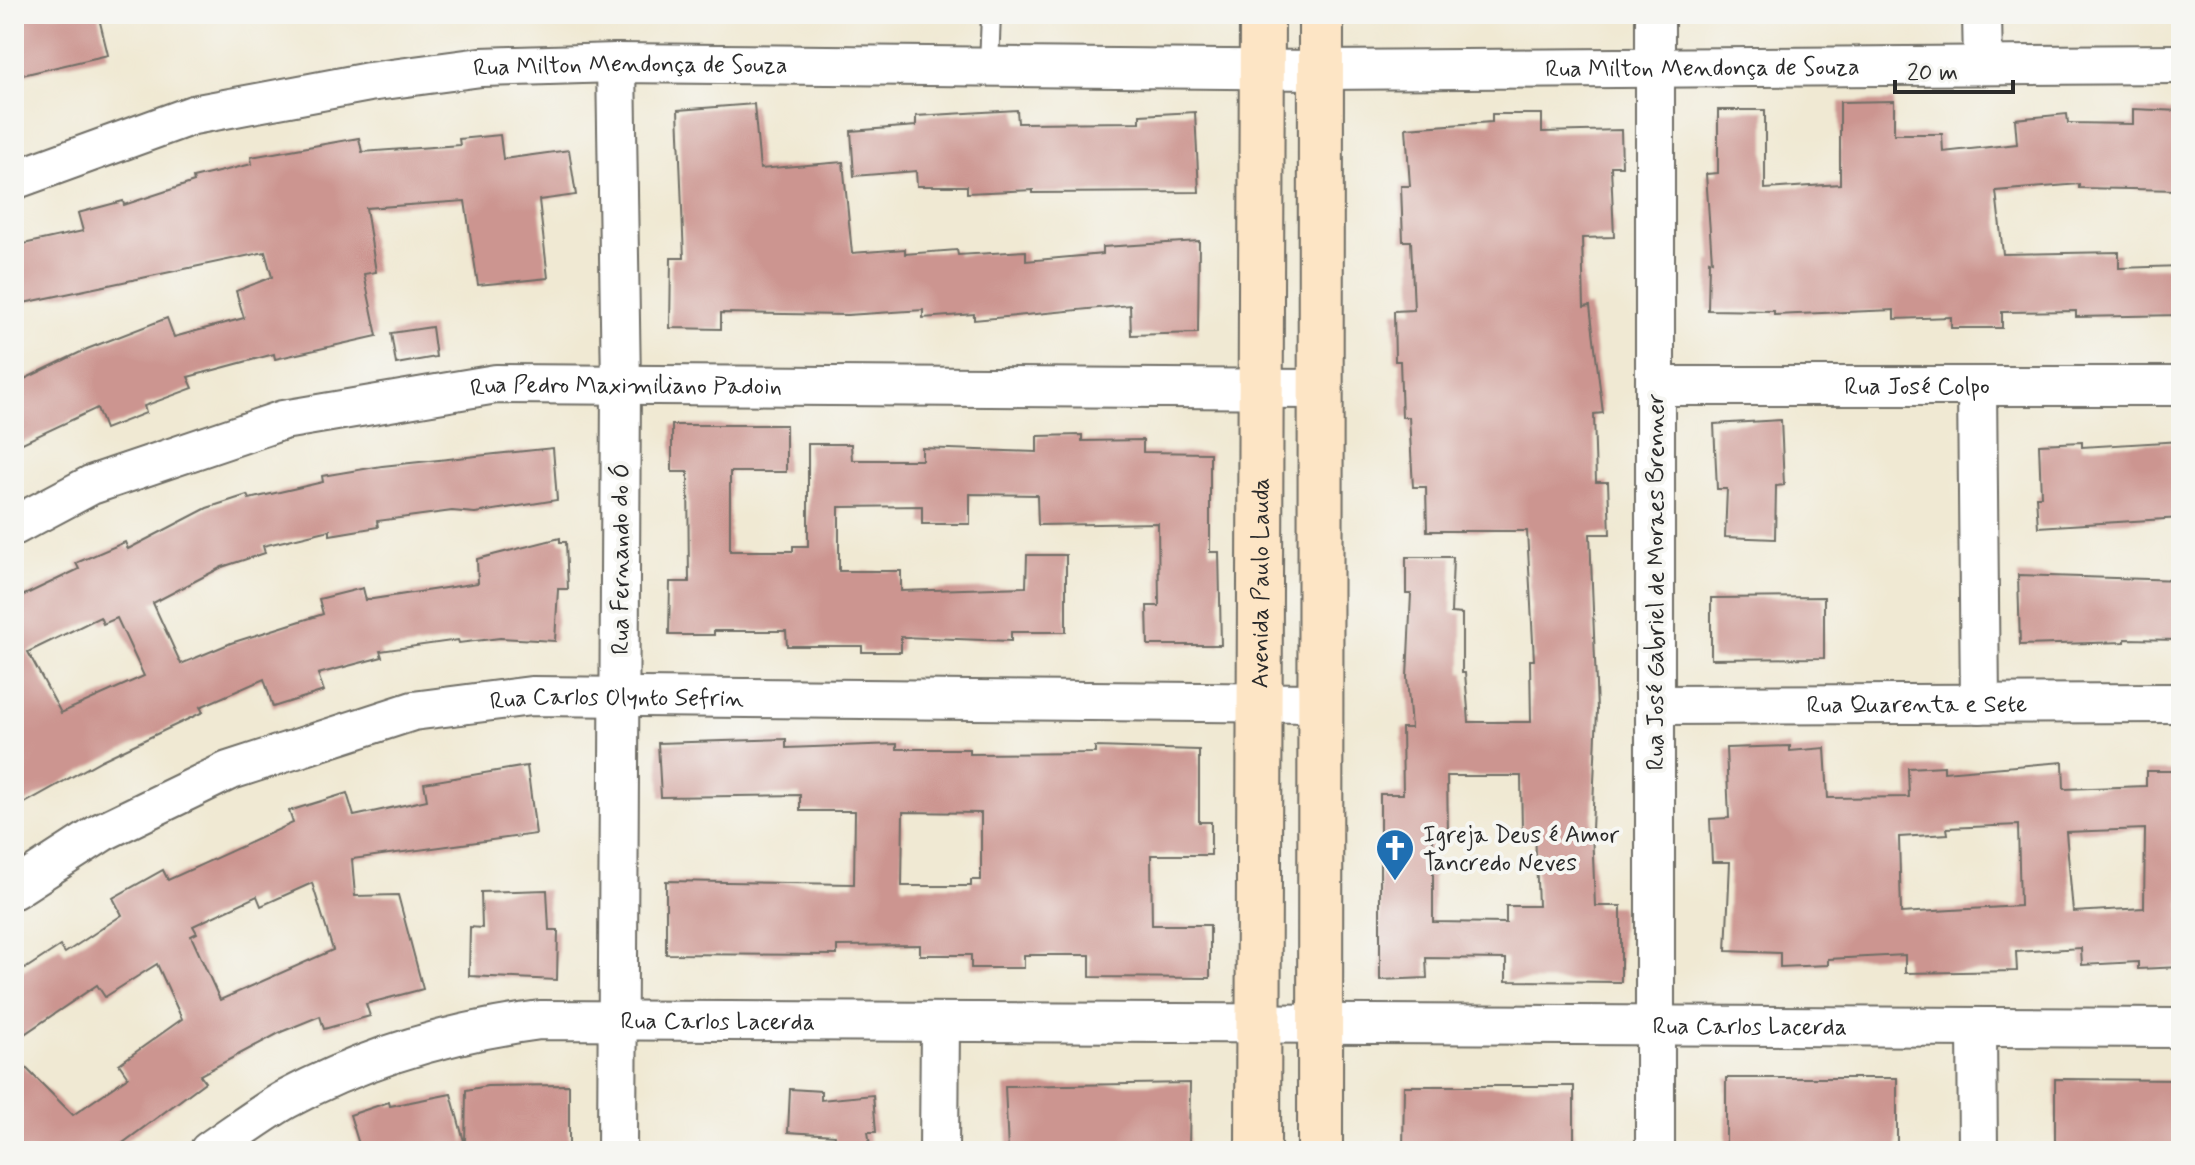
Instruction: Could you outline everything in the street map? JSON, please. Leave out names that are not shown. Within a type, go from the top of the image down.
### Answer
[{"type":"main road","name":"Avenida Paulo Lauda","points":[[1258,1151],[1262,14]]},
{"type":"main road","points":[[1320,1151],[1321,14]]},
{"type":"street","name":"Rua José Gabriel de Moraes Brenner","points":[[1655,14],[1655,1151]]},
{"type":"street","points":[[1982,14],[1983,65]]},
{"type":"street","name":"Rua Milton Mendonça de Souza","points":[[14,180],[193,115],[369,82],[481,67],[616,63],[1321,70],[2181,64]]},
{"type":"street","name":"Rua Fernando do Ó","points":[[616,63],[621,384],[617,1151]]},
{"type":"street","name":"Rua Pedro Maximiliano Padoin","points":[[14,526],[91,485],[283,420],[496,384],[1321,389]]},
{"type":"street","name":"Rua José Colpo","points":[[1655,386],[2181,386]]},
{"type":"street","points":[[1977,386],[1980,704]]},
{"type":"street","name":"Rua Carlos Olynto Sefrin","points":[[14,889],[102,832],[228,771],[413,711],[531,696],[1320,703]]},
{"type":"street","name":"Rua Quarenta e Sete","points":[[1655,705],[2181,703]]},
{"type":"street","name":"Rua Carlos Lacerda","points":[[209,1151],[285,1100],[401,1049],[469,1030],[540,1020],[2181,1028]]},
{"type":"street","points":[[939,1151],[940,1023]]},
{"type":"street","points":[[1977,1027],[1978,1151]]},
{"type":"lane","points":[[989,66],[991,14]]},
{"type":"building","points":[[14,14],[98,14],[108,55],[14,77]]},
{"type":"building","points":[[1894,101],[1894,134],[1942,134],[1943,152],[2017,144],[2015,119],[2067,114],[2068,123],[2133,124],[2133,109],[2181,111],[2181,190],[2079,188],[2079,184],[1996,191],[2003,254],[2119,252],[2119,268],[2181,266],[2181,315],[2076,317],[2076,311],[2002,312],[2002,328],[1951,328],[1951,317],[1894,319],[1894,310],[1774,315],[1774,311],[1708,310],[1709,260],[1712,261],[1706,174],[1718,173],[1718,110],[1765,110],[1765,189],[1840,184],[1840,102]]},
{"type":"building","points":[[754,104],[760,169],[843,162],[852,253],[905,249],[905,254],[957,250],[958,255],[1026,251],[1026,261],[1103,254],[1103,247],[1199,241],[1198,333],[1131,335],[1130,305],[974,320],[974,314],[923,318],[923,310],[847,315],[721,313],[721,329],[670,328],[671,258],[684,258],[678,110]]},
{"type":"building","points":[[1017,110],[1018,123],[1140,122],[1140,115],[1195,112],[1199,192],[1033,193],[1033,190],[967,193],[967,186],[917,186],[916,171],[854,176],[851,131],[916,126],[916,116]]},
{"type":"building","points":[[1492,114],[1542,114],[1542,132],[1621,130],[1622,166],[1611,166],[1614,237],[1582,238],[1584,307],[1590,306],[1603,413],[1594,414],[1596,482],[1608,482],[1610,534],[1590,534],[1597,710],[1592,830],[1595,906],[1621,906],[1621,982],[1506,981],[1506,959],[1426,958],[1427,978],[1380,980],[1380,794],[1403,794],[1402,728],[1411,728],[1407,677],[1411,594],[1406,594],[1406,557],[1453,557],[1451,613],[1462,614],[1462,673],[1465,673],[1469,722],[1531,722],[1530,660],[1534,660],[1527,531],[1427,531],[1426,487],[1413,487],[1409,417],[1402,417],[1400,361],[1395,361],[1394,311],[1414,310],[1411,241],[1403,241],[1401,186],[1410,186],[1406,128],[1492,122]],"holes":[[[1447,776],[1521,776],[1522,831],[1535,831],[1538,906],[1506,906],[1506,923],[1433,922],[1433,834],[1448,833]]]},
{"type":"building","points":[[500,135],[503,159],[569,150],[576,195],[539,200],[548,278],[478,285],[465,201],[366,208],[376,272],[364,274],[377,336],[275,359],[274,354],[188,377],[193,388],[144,406],[146,413],[105,429],[97,408],[14,447],[14,384],[87,349],[167,318],[174,337],[244,318],[236,291],[272,277],[265,252],[14,305],[14,246],[83,231],[78,213],[123,201],[124,205],[194,182],[193,178],[252,164],[251,157],[359,138],[362,152],[460,145],[459,139]]},
{"type":"building","points":[[432,327],[436,357],[396,364],[391,333]]},
{"type":"building","points":[[1781,420],[1784,485],[1776,486],[1775,539],[1725,537],[1727,489],[1717,489],[1714,424]]},
{"type":"building","points":[[672,425],[786,425],[786,472],[730,472],[730,551],[793,551],[793,546],[808,546],[808,444],[851,444],[852,460],[922,460],[922,448],[1037,452],[1037,436],[1082,435],[1082,441],[1143,440],[1143,452],[1210,453],[1210,552],[1219,552],[1221,645],[1148,645],[1147,606],[1159,606],[1158,523],[1038,525],[1037,495],[970,494],[970,524],[922,524],[922,506],[839,507],[839,571],[901,571],[901,591],[1026,587],[1027,555],[1066,555],[1066,632],[1011,632],[1011,641],[901,637],[901,652],[862,652],[862,646],[787,646],[786,631],[714,631],[714,635],[669,635],[670,582],[689,582],[688,472],[672,472]]},
{"type":"building","points":[[2181,441],[2181,518],[2038,527],[2036,496],[2041,496],[2039,444],[2082,442],[2082,447]]},
{"type":"building","points":[[553,448],[557,500],[475,513],[452,511],[377,521],[378,527],[330,535],[330,530],[263,546],[265,553],[222,567],[153,603],[181,664],[231,643],[323,614],[319,599],[363,588],[366,600],[478,583],[477,559],[560,538],[560,542],[566,542],[568,589],[558,589],[555,641],[500,638],[459,643],[458,640],[380,651],[382,657],[318,674],[324,691],[273,707],[264,679],[200,707],[203,712],[102,760],[14,809],[14,600],[79,569],[76,563],[125,542],[128,549],[207,508],[247,495],[249,499],[323,482],[322,476],[382,466]],"holes":[[[100,617],[103,624],[117,618],[144,676],[61,713],[28,652]]]},
{"type":"building","points":[[2018,575],[2181,580],[2181,640],[2125,639],[2125,642],[2020,645]]},
{"type":"building","points":[[1824,597],[1824,658],[1711,659],[1711,598]]},
{"type":"building","points":[[786,739],[786,748],[897,744],[897,749],[969,749],[969,754],[1095,753],[1095,747],[1199,750],[1199,822],[1211,822],[1211,855],[1151,855],[1152,925],[1210,925],[1210,978],[1090,977],[1090,955],[1024,955],[1024,968],[971,968],[971,955],[920,955],[920,945],[837,946],[837,955],[666,954],[666,881],[854,884],[855,811],[800,811],[800,795],[661,797],[658,743]],"holes":[[[903,812],[981,813],[981,880],[971,880],[971,886],[902,886]]]},
{"type":"building","points":[[1790,746],[1790,751],[1825,748],[1828,798],[1909,797],[1908,768],[1944,766],[1944,772],[2063,762],[2064,789],[2146,786],[2146,771],[2181,771],[2181,967],[2138,969],[2138,962],[2082,965],[2081,948],[2016,952],[2017,971],[1905,973],[1905,955],[1828,959],[1828,965],[1780,967],[1780,953],[1726,951],[1730,862],[1712,862],[1710,819],[1729,818],[1726,748]],"holes":[[[2018,825],[2020,906],[1901,913],[1899,837],[1948,834],[1947,828]],[[2145,829],[2144,908],[2073,912],[2066,832]]]},
{"type":"building","points":[[527,766],[536,834],[352,859],[355,896],[398,895],[423,989],[366,1004],[370,1016],[324,1029],[320,1016],[281,1032],[200,1075],[205,1082],[112,1151],[14,1151],[14,1056],[73,1115],[128,1077],[119,1064],[182,1019],[157,964],[105,997],[97,985],[14,1041],[14,976],[60,946],[65,953],[122,915],[113,898],[163,870],[168,880],[293,823],[289,811],[347,793],[354,816],[427,800],[424,783]],"holes":[[[312,883],[333,950],[220,1000],[191,936],[197,933],[193,926],[257,896],[261,906]]]},
{"type":"building","points":[[547,890],[549,930],[558,930],[557,980],[469,976],[470,927],[482,928],[481,892]]},
{"type":"building","points":[[1726,1078],[1897,1078],[1897,1151],[1726,1151]]},
{"type":"building","points":[[2055,1079],[2181,1080],[2181,1151],[2055,1151]]},
{"type":"building","points":[[1190,1083],[1189,1151],[1008,1151],[1005,1086]]},
{"type":"building","points":[[569,1085],[569,1151],[361,1151],[350,1115],[389,1102],[390,1106],[451,1094],[465,1145],[466,1090],[487,1086]]},
{"type":"building","points":[[1404,1086],[1574,1086],[1574,1151],[1403,1151]]},
{"type":"building","points":[[790,1089],[821,1091],[821,1100],[873,1095],[876,1132],[868,1132],[871,1151],[837,1151],[835,1135],[788,1132]]},
{"type":"place","name":"Igreja Deus é Amor Tancredo Neves","points":[[1395,882]]}]
